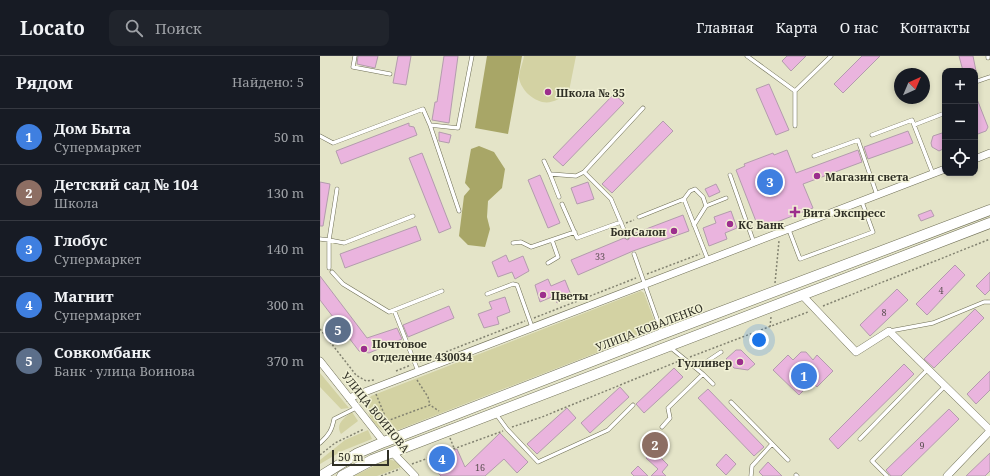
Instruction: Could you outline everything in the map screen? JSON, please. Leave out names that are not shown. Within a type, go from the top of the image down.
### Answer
[{"type":"main road","name":"УЛИЦА КОВАЛЕНКО","points":[[321,476],[335,466],[384,442],[491,402],[662,334],[990,210]]},
{"type":"main road","points":[[335,466],[342,476],[356,467],[990,223]]},
{"type":"main road","points":[[798,283],[802,295]]},
{"type":"main road","points":[[662,334],[670,347]]},
{"type":"main road","points":[[491,402],[495,413]]},
{"type":"main road","name":"УЛИЦА ВОИНОВА","points":[[384,442],[393,453]]},
{"type":"street","points":[[978,158],[990,153]]},
{"type":"street","points":[[349,398],[942,170]]},
{"type":"street","points":[[802,295],[856,352],[889,331],[990,431],[947,476]]},
{"type":"street","name":"УЛИЦА ВОИНОВА","points":[[320,361],[384,442]]},
{"type":"street","name":"УЛИЦА ВОИНОВА","points":[[393,453],[415,476]]},
{"type":"lane","points":[[355,56],[353,67],[390,74]]},
{"type":"lane","points":[[430,125],[458,128],[472,56]]},
{"type":"lane","points":[[747,56],[795,91]]},
{"type":"lane","points":[[795,126],[795,91],[831,56]]},
{"type":"lane","points":[[978,81],[990,77]]},
{"type":"lane","points":[[550,174],[576,176],[584,172],[643,108]]},
{"type":"lane","points":[[320,136],[333,144],[423,109],[430,125],[459,211]]},
{"type":"lane","points":[[914,125],[942,114]]},
{"type":"lane","points":[[872,135],[912,120],[933,174]]},
{"type":"lane","points":[[814,156],[858,140],[878,196]]},
{"type":"lane","points":[[544,161],[559,197]]},
{"type":"lane","points":[[584,172],[611,199],[627,237]]},
{"type":"lane","points":[[730,175],[754,243]]},
{"type":"lane","points":[[329,268],[329,240],[337,189]]},
{"type":"lane","points":[[639,217],[684,199],[690,191],[695,189],[703,197],[706,206]]},
{"type":"lane","points":[[694,225],[706,206],[726,198]]},
{"type":"lane","points":[[684,199],[708,260]]},
{"type":"lane","points":[[789,230],[800,259],[873,232],[862,202]]},
{"type":"lane","points":[[562,204],[577,238],[621,224]]},
{"type":"lane","points":[[320,239],[344,243],[413,216]]},
{"type":"lane","points":[[512,243],[521,242],[531,247],[574,232]]},
{"type":"lane","points":[[548,263],[558,257],[552,240]]},
{"type":"lane","points":[[634,254],[662,334]]},
{"type":"lane","points":[[332,272],[343,284],[389,312],[442,291]]},
{"type":"lane","points":[[487,294],[513,284],[518,285],[532,327]]},
{"type":"lane","points":[[889,331],[933,323],[984,302],[990,302]]},
{"type":"lane","points":[[394,310],[416,364],[416,372]]},
{"type":"lane","points":[[670,347],[684,360],[697,368],[713,384]]},
{"type":"lane","points":[[697,368],[721,352]]},
{"type":"lane","points":[[860,439],[928,369]]},
{"type":"lane","points":[[662,427],[670,418],[668,408],[703,374]]},
{"type":"lane","points":[[887,476],[872,461],[945,386]]},
{"type":"lane","points":[[731,402],[788,460]]},
{"type":"lane","points":[[495,413],[538,462],[608,430],[633,405]]},
{"type":"lane","points":[[320,443],[328,436],[334,419],[357,407]]},
{"type":"lane","points":[[751,476],[752,466],[772,444]]},
{"type":"path","points":[[621,224],[639,217]]},
{"type":"path","points":[[774,292],[780,233]]},
{"type":"path","points":[[395,372],[705,252]]},
{"type":"path","points":[[770,326],[772,306]]},
{"type":"path","points":[[320,329],[356,375],[366,381],[375,380],[377,400],[387,421],[372,426]]},
{"type":"path","points":[[409,366],[416,372],[428,397],[430,405]]},
{"type":"green space","points":[[524,56],[576,56],[569,91],[559,99],[549,102],[539,101],[533,98],[522,87],[519,78]]},
{"type":"green space","points":[[641,291],[644,293],[657,328],[655,330],[390,433],[379,428],[371,419],[368,401],[371,396]]},
{"type":"green space","points":[[320,373],[349,408],[341,409],[320,387]]},
{"type":"green space","points":[[352,412],[358,421],[341,434],[339,427],[341,422]]},
{"type":"green space","points":[[368,430],[372,439],[342,451],[320,464],[320,460],[345,440]]},
{"type":"green space","points":[[388,459],[395,461],[401,467],[377,476],[354,476]]},
{"type":"shaded area","points":[[487,56],[522,56],[508,134],[475,128]]},
{"type":"shaded area","points":[[479,146],[494,152],[505,169],[502,188],[488,201],[487,217],[490,229],[485,247],[468,245],[459,236],[464,196],[470,189],[465,183],[471,149]]},
{"type":"building","points":[[358,56],[378,56],[375,68],[357,64]]},
{"type":"building","points":[[398,56],[411,56],[406,85],[393,83]]},
{"type":"building","points":[[444,56],[458,56],[449,123],[432,120],[435,102],[437,102]]},
{"type":"building","points":[[787,56],[806,56],[791,71],[782,61]]},
{"type":"building","points":[[862,56],[880,56],[843,93],[834,84]]},
{"type":"building","points":[[959,56],[973,56],[975,68],[962,68]]},
{"type":"building","points":[[769,84],[789,130],[776,135],[756,89]]},
{"type":"building","points":[[614,94],[624,103],[563,166],[553,157]]},
{"type":"building","points":[[978,102],[988,127],[986,131],[978,134]]},
{"type":"building","points":[[663,121],[673,131],[612,193],[602,184]]},
{"type":"building","points":[[409,123],[409,126],[414,127],[417,135],[341,164],[336,151]]},
{"type":"building","points":[[908,131],[913,143],[868,159],[864,147]]},
{"type":"building","points":[[439,132],[451,135],[449,143],[439,141]]},
{"type":"building","points":[[942,133],[942,150],[939,151],[932,147],[931,143],[933,136]]},
{"type":"building","points":[[787,150],[796,173],[858,150],[862,162],[803,184],[813,208],[759,229],[736,170],[745,166],[744,164],[773,153],[774,155]]},
{"type":"building","points":[[422,153],[451,228],[439,233],[409,158]]},
{"type":"building","points":[[540,175],[560,223],[548,228],[528,180]]},
{"type":"building","points":[[320,182],[330,184],[323,226],[320,226]]},
{"type":"building","points":[[588,182],[594,199],[577,204],[571,188]]},
{"type":"building","points":[[716,184],[720,192],[709,197],[705,189]]},
{"type":"building","points":[[931,210],[934,216],[921,221],[918,215]]},
{"type":"building","points":[[731,211],[737,228],[725,233],[727,239],[709,246],[703,228],[716,223],[714,217]]},
{"type":"building","points":[[683,215],[689,231],[633,251],[578,275],[571,260],[624,238],[628,240],[633,234]]},
{"type":"building","points":[[416,226],[421,240],[345,268],[340,254]]},
{"type":"building","points":[[506,255],[509,262],[523,256],[529,271],[515,279],[512,272],[498,277],[492,262]]},
{"type":"building","points":[[955,265],[965,275],[927,315],[916,304]]},
{"type":"building","points":[[990,272],[990,290],[985,295],[976,286]]},
{"type":"building","points":[[320,276],[367,338],[397,328],[402,339],[369,353],[359,351],[320,300]]},
{"type":"building","points":[[548,279],[551,286],[565,280],[571,295],[557,303],[554,296],[540,302],[535,285]]},
{"type":"building","points":[[897,289],[908,300],[870,336],[860,325]]},
{"type":"building","points":[[505,297],[510,312],[497,317],[499,324],[484,328],[478,314],[492,309],[489,302]]},
{"type":"building","points":[[449,306],[454,318],[408,337],[403,325]]},
{"type":"building","points":[[975,309],[984,318],[934,368],[924,359]]},
{"type":"building","name":"Гулливер","points":[[736,350],[741,350],[755,364],[748,370],[734,368],[726,359]]},
{"type":"building","points":[[801,352],[806,352],[813,360],[817,355],[833,371],[817,387],[812,382],[799,395],[773,370],[788,355],[793,360]]},
{"type":"building","points":[[904,364],[914,374],[838,449],[829,439]]},
{"type":"building","points":[[674,368],[683,377],[644,413],[636,404]]},
{"type":"building","points":[[990,371],[990,390],[976,404],[967,394]]},
{"type":"building","points":[[620,387],[629,397],[590,433],[581,423]]},
{"type":"building","points":[[708,389],[764,447],[754,456],[698,398]]},
{"type":"building","points":[[567,408],[576,418],[537,454],[527,444]]},
{"type":"building","points":[[949,409],[959,419],[901,476],[891,476],[886,470]]},
{"type":"building","points":[[500,433],[528,462],[517,473],[504,459],[485,476],[441,476],[429,464],[429,460],[457,449],[465,467]]},
{"type":"building","points":[[653,450],[668,465],[662,472],[666,476],[651,476],[658,469],[646,458]]},
{"type":"building","points":[[990,453],[990,471],[985,476],[966,476]]},
{"type":"building","points":[[726,454],[736,464],[726,475],[716,465]]},
{"type":"building","points":[[768,462],[782,476],[763,476],[759,472]]},
{"type":"building","points":[[638,466],[648,476],[634,476],[631,473]]},
{"type":"place","name":"Школа № 35","points":[[548,92]]},
{"type":"place","name":"Магазин света","points":[[817,176]]},
{"type":"place","name":"Глобус","points":[[770,182]]},
{"type":"place","name":"Вита Экспресс","points":[[795,212]]},
{"type":"place","name":"КС Банк","points":[[730,224]]},
{"type":"place","name":"БонСалон","points":[[674,231]]},
{"type":"place","name":"Цветы","points":[[543,295]]},
{"type":"place","name":"Совкомбанк","points":[[338,330]]},
{"type":"place","name":"Почтовое отделение 430034","points":[[364,349]]},
{"type":"place","name":"Гулливер","points":[[740,362]]},
{"type":"place","name":"Дом Быта","points":[[804,376]]},
{"type":"place","name":"Детский сад № 104","points":[[655,445]]},
{"type":"place","name":"Магнит","points":[[442,459]]}]
